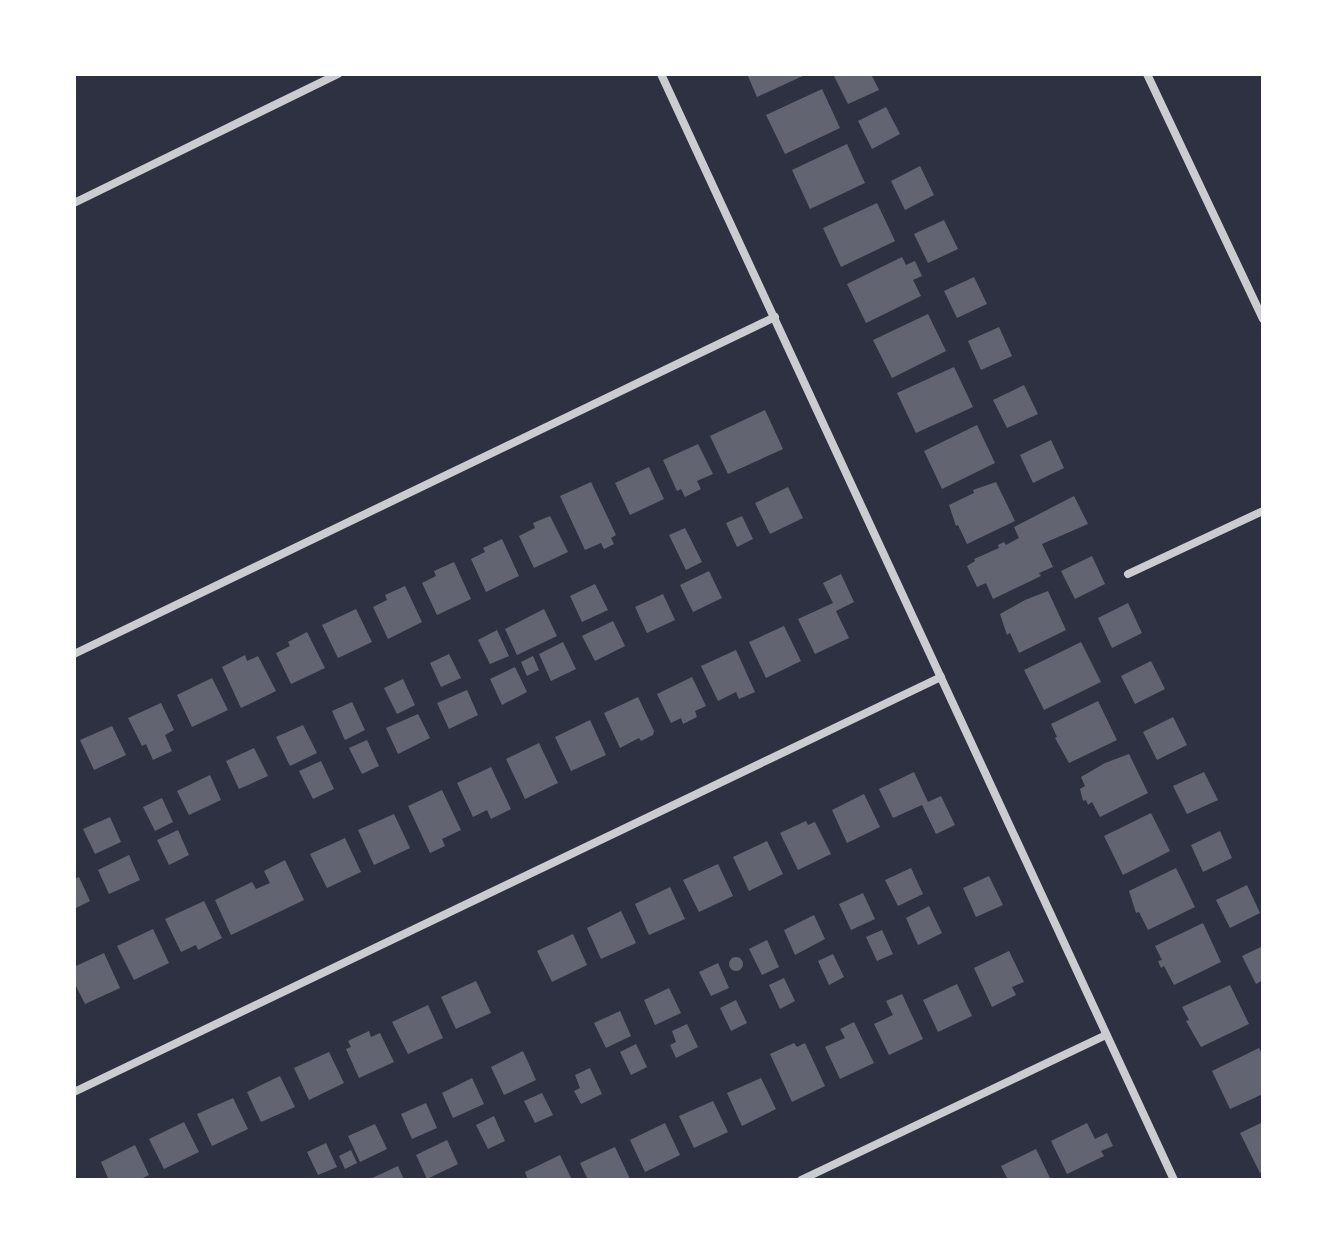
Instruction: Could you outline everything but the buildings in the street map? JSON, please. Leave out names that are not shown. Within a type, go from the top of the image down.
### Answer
[{"type":"street","points":[[74,203],[338,74]]},
{"type":"street","points":[[661,74],[1174,1180]]},
{"type":"street","points":[[1147,74],[1263,319]]},
{"type":"street","points":[[74,654],[775,317]]},
{"type":"street","points":[[1128,574],[1263,511]]},
{"type":"street","points":[[74,1092],[941,677]]},
{"type":"street","points":[[801,1180],[1106,1035]]}]
